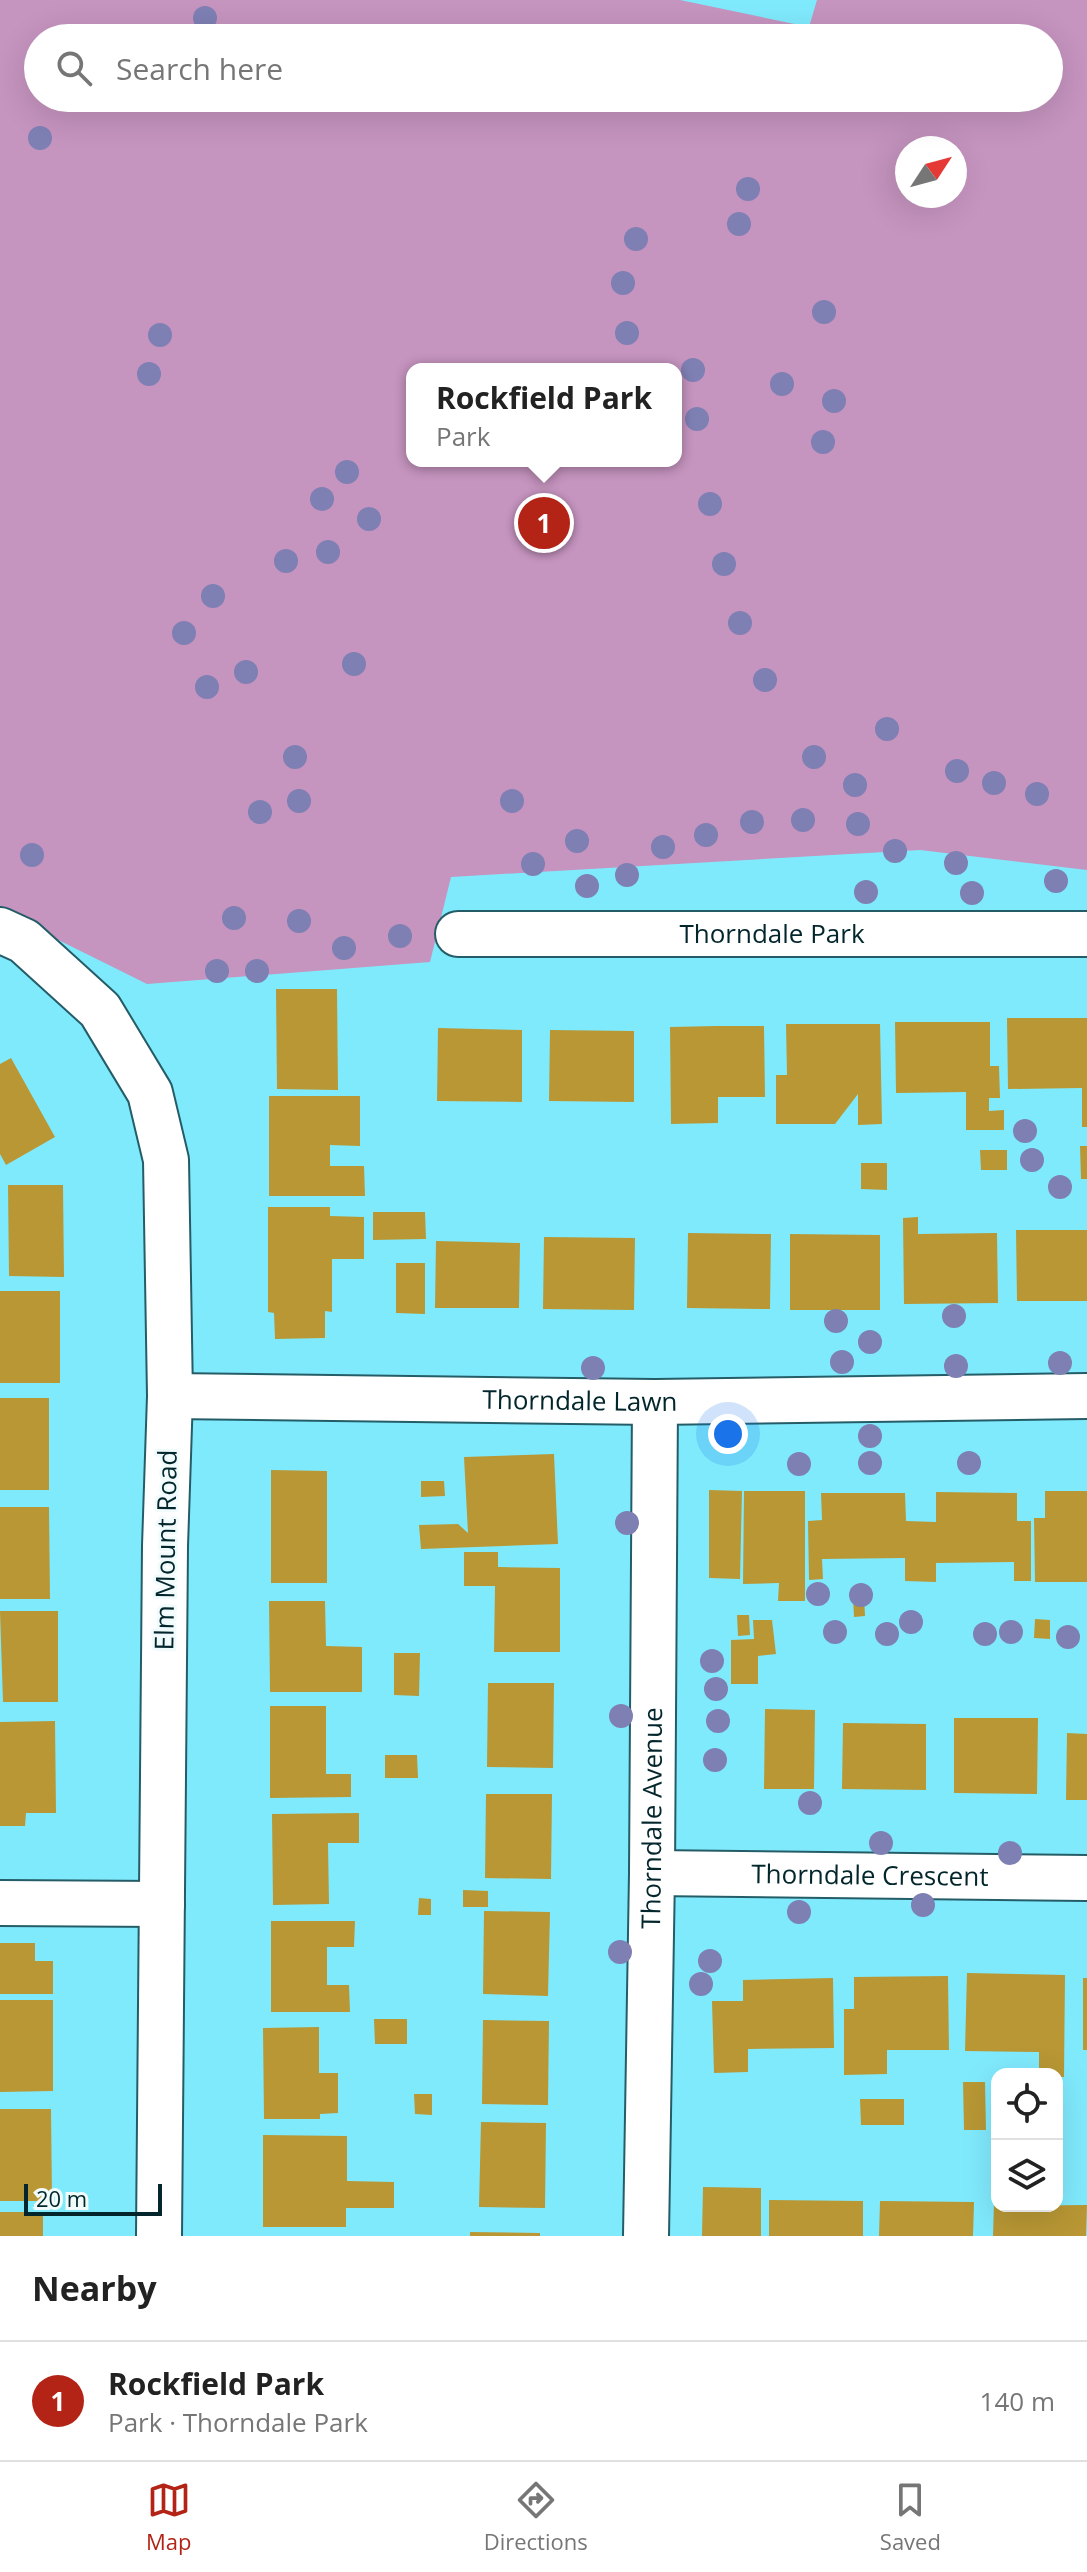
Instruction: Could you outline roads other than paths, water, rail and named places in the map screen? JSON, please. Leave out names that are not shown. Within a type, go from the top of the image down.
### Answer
[{"type":"street","name":"Elm Mount Road","points":[[0,930],[24,941],[100,1010],[150,1093],[166,1160],[170,1396],[165,1546],[159,2236]]},
{"type":"street","name":"Thorndale Park","points":[[458,934],[1087,934]]},
{"type":"street","name":"Thorndale Lawn","points":[[170,1396],[655,1402],[1087,1396]]},
{"type":"street","name":"Thorndale Avenue","points":[[646,2236],[655,1402]]},
{"type":"street","name":"Thorndale Crescent","points":[[652,1873],[1087,1878]]},
{"type":"street","points":[[0,1903],[162,1904]]},
{"type":"place","name":"Rockfield Park","points":[[544,523]]}]
